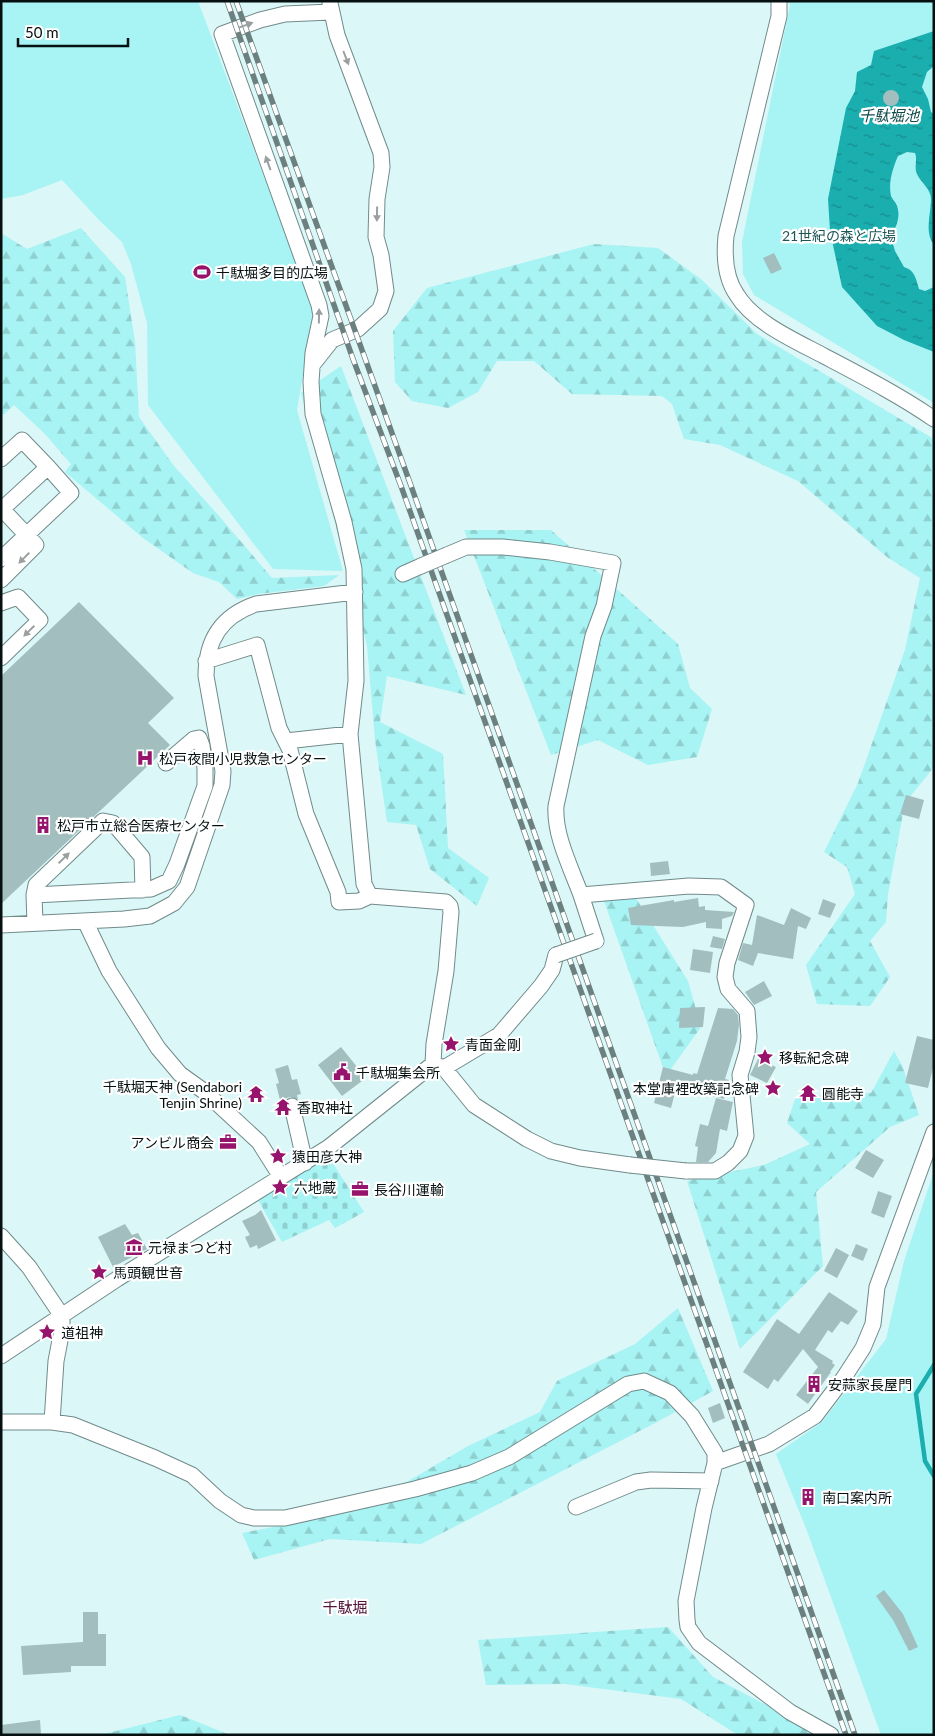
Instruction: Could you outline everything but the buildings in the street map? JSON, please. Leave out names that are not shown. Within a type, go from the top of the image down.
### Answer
[{"type":"street","points":[[779,1],[779,16],[726,236],[726,266],[730,281],[743,303],[760,319],[791,338],[909,402],[934,420]]},
{"type":"street","points":[[313,364],[332,340],[358,329],[380,309],[386,291],[384,270],[376,237],[377,199],[382,167],[382,153],[336,35],[331,6],[260,20],[222,34],[321,316],[313,353],[311,382],[312,414],[344,522],[354,569],[356,681],[350,734],[364,884],[370,896]]},
{"type":"street","points":[[1,459],[22,440],[71,492],[1,559]]},
{"type":"street","points":[[1,580],[36,545],[2,509],[48,467]]},
{"type":"street","points":[[1,1356],[190,1232],[305,1163],[438,1066],[499,1035],[541,986],[552,970],[556,955],[596,941],[557,829],[555,817],[593,636],[604,606],[613,563],[550,552],[466,547],[402,574]]},
{"type":"street","points":[[1,584],[18,597],[40,620],[1,658]]},
{"type":"street","points":[[1,925],[150,916],[174,903],[187,887],[222,785],[222,771],[206,676],[206,661],[210,643],[224,622],[244,609],[256,604],[355,592]]},
{"type":"street","points":[[1,603],[18,597]]},
{"type":"street","points":[[206,661],[257,645],[279,728],[290,750],[306,814],[338,892],[339,902],[359,901],[370,896],[446,902],[450,906],[446,971],[434,1044],[438,1066],[474,1105],[551,1151],[580,1158],[630,1165],[686,1170],[715,1170],[728,1163],[740,1151],[746,1136],[740,1075],[747,1052],[748,1019],[747,1012],[728,988],[725,977],[727,963],[746,905],[721,887],[689,886],[581,896]]},
{"type":"street","points":[[286,741],[350,734]]},
{"type":"street","points":[[34,895],[143,890],[151,889],[169,881],[205,786],[205,768],[199,738],[194,739],[166,763]]},
{"type":"street","points":[[35,923],[34,895],[36,885],[103,820],[113,823],[142,857],[143,890]]},
{"type":"street","points":[[85,921],[110,971],[158,1048],[180,1074],[205,1092],[259,1142],[281,1177]]},
{"type":"street","points":[[292,1106],[305,1163]]},
{"type":"street","points":[[715,1463],[769,1444],[814,1416],[843,1379],[862,1348],[873,1324],[877,1287],[934,1132]]},
{"type":"street","points":[[1,1236],[29,1267],[62,1316],[62,1330],[56,1361],[52,1422]]},
{"type":"street","points":[[1,1422],[52,1422],[73,1425],[192,1475],[235,1512],[254,1518],[285,1518],[415,1490],[472,1473],[509,1457],[628,1384],[644,1381],[670,1393],[692,1416],[715,1453],[715,1463],[686,1600],[688,1628],[699,1643],[790,1712],[831,1735]]},
{"type":"street","points":[[576,1507],[636,1482],[651,1480],[711,1481]]},
{"type":"green space","name":"千駄堀多目的広場","points":[[1,1],[198,1],[314,310],[297,410],[343,571],[273,569],[148,405],[147,323],[131,264],[122,242],[62,180],[23,195],[1,199]]},
{"type":"green space","name":"21世紀の森と広場","points":[[788,1],[934,1],[934,403],[754,295],[743,274],[742,242],[790,5]]},
{"type":"green space","points":[[81,228],[125,277],[135,342],[139,417],[174,466],[272,578],[339,575],[324,586],[258,594],[237,599],[219,582],[193,573],[143,538],[65,472],[71,464],[45,434],[14,405],[3,415],[1,413],[1,233],[27,249]]},
{"type":"green space","points":[[594,244],[658,248],[702,280],[757,334],[934,439],[934,767],[905,803],[888,894],[886,922],[870,941],[890,977],[870,1006],[817,1004],[806,965],[855,894],[847,867],[824,852],[858,783],[905,650],[920,578],[887,557],[798,481],[720,445],[684,439],[672,404],[662,396],[572,394],[534,361],[497,361],[478,392],[448,408],[412,401],[395,382],[393,331],[427,288]]},
{"type":"green space","points":[[341,366],[466,695],[387,676],[380,722],[443,754],[448,848],[489,878],[477,906],[430,869],[416,825],[387,822],[375,740],[367,645],[301,393]]},
{"type":"green space","points":[[464,530],[551,530],[678,644],[690,688],[712,709],[697,757],[648,765],[598,740],[551,755]]},
{"type":"green space","points":[[636,898],[688,981],[701,1027],[666,1076],[604,901]]},
{"type":"green space","points":[[894,1051],[902,1065],[919,1115],[890,1127],[816,1192],[823,1266],[740,1349],[687,1181],[764,1165],[810,1144],[787,1123],[795,1099],[826,1095],[871,1093]]},
{"type":"green space","points":[[329,1157],[364,1212],[335,1228],[329,1220],[282,1242],[258,1200]]},
{"type":"green space","points":[[934,1171],[934,1735],[881,1735],[807,1531],[776,1454],[822,1422],[886,1339],[904,1261]]},
{"type":"green space","points":[[678,1308],[713,1391],[421,1544],[330,1539],[254,1560],[242,1533],[359,1510],[468,1446],[540,1412],[557,1381],[635,1344]]},
{"type":"green space","points":[[668,1627],[713,1677],[823,1735],[738,1735],[681,1699],[565,1684],[486,1685],[478,1640]]},
{"type":"green space","points":[[180,1715],[230,1735],[100,1735]]},
{"type":"water","name":"千駄堀池","points":[[934,31],[934,66],[927,72],[922,87],[928,99],[931,112],[934,114],[934,245],[929,234],[931,196],[917,173],[915,153],[907,152],[898,156],[890,186],[891,196],[898,210],[896,226],[891,237],[895,251],[904,267],[913,273],[919,289],[925,291],[934,287],[934,352],[904,340],[877,326],[842,287],[830,231],[828,199],[846,108],[855,91],[857,72],[871,65],[874,51]]},
{"type":"waterway","points":[[934,1365],[916,1394],[925,1461],[934,1476]]},
{"type":"railway","points":[[227,1],[353,359],[401,486],[846,1735]]},
{"type":"railway","points":[[236,1],[410,483],[855,1735]]},
{"type":"place","name":"千駄堀多目的広場","points":[[202,272]]},
{"type":"place","name":"松戸夜間小児救急センター","points":[[145,758]]},
{"type":"place","name":"松戸市立総合医療センター","points":[[43,825]]},
{"type":"place","name":"青面金剛","points":[[451,1044]]},
{"type":"place","name":"移転紀念碑","points":[[765,1057]]},
{"type":"place","name":"千駄堀集会所","points":[[342,1072]]},
{"type":"place","name":"本堂庫裡改築記念碑","points":[[773,1088]]},
{"type":"place","name":"圓能寺","points":[[808,1093]]},
{"type":"place","name":"千駄堀天神 (Sendabori Tenjin Shrine)","points":[[256,1094]]},
{"type":"place","name":"香取神社","points":[[283,1107]]},
{"type":"place","name":"アンビル商会","points":[[228,1142]]},
{"type":"place","name":"猿田彦大神","points":[[278,1156]]},
{"type":"place","name":"六地蔵","points":[[280,1187]]},
{"type":"place","name":"長谷川運輸","points":[[360,1189]]},
{"type":"place","name":"元禄まつど村","points":[[134,1247]]},
{"type":"place","name":"馬頭観世音","points":[[99,1272]]},
{"type":"place","name":"道祖神","points":[[47,1332]]},
{"type":"place","name":"安蒜家長屋門","points":[[814,1384]]},
{"type":"place","name":"南口案内所","points":[[808,1497]]},
{"type":"district","name":"千駄堀","points":[[345,1607]]}]
